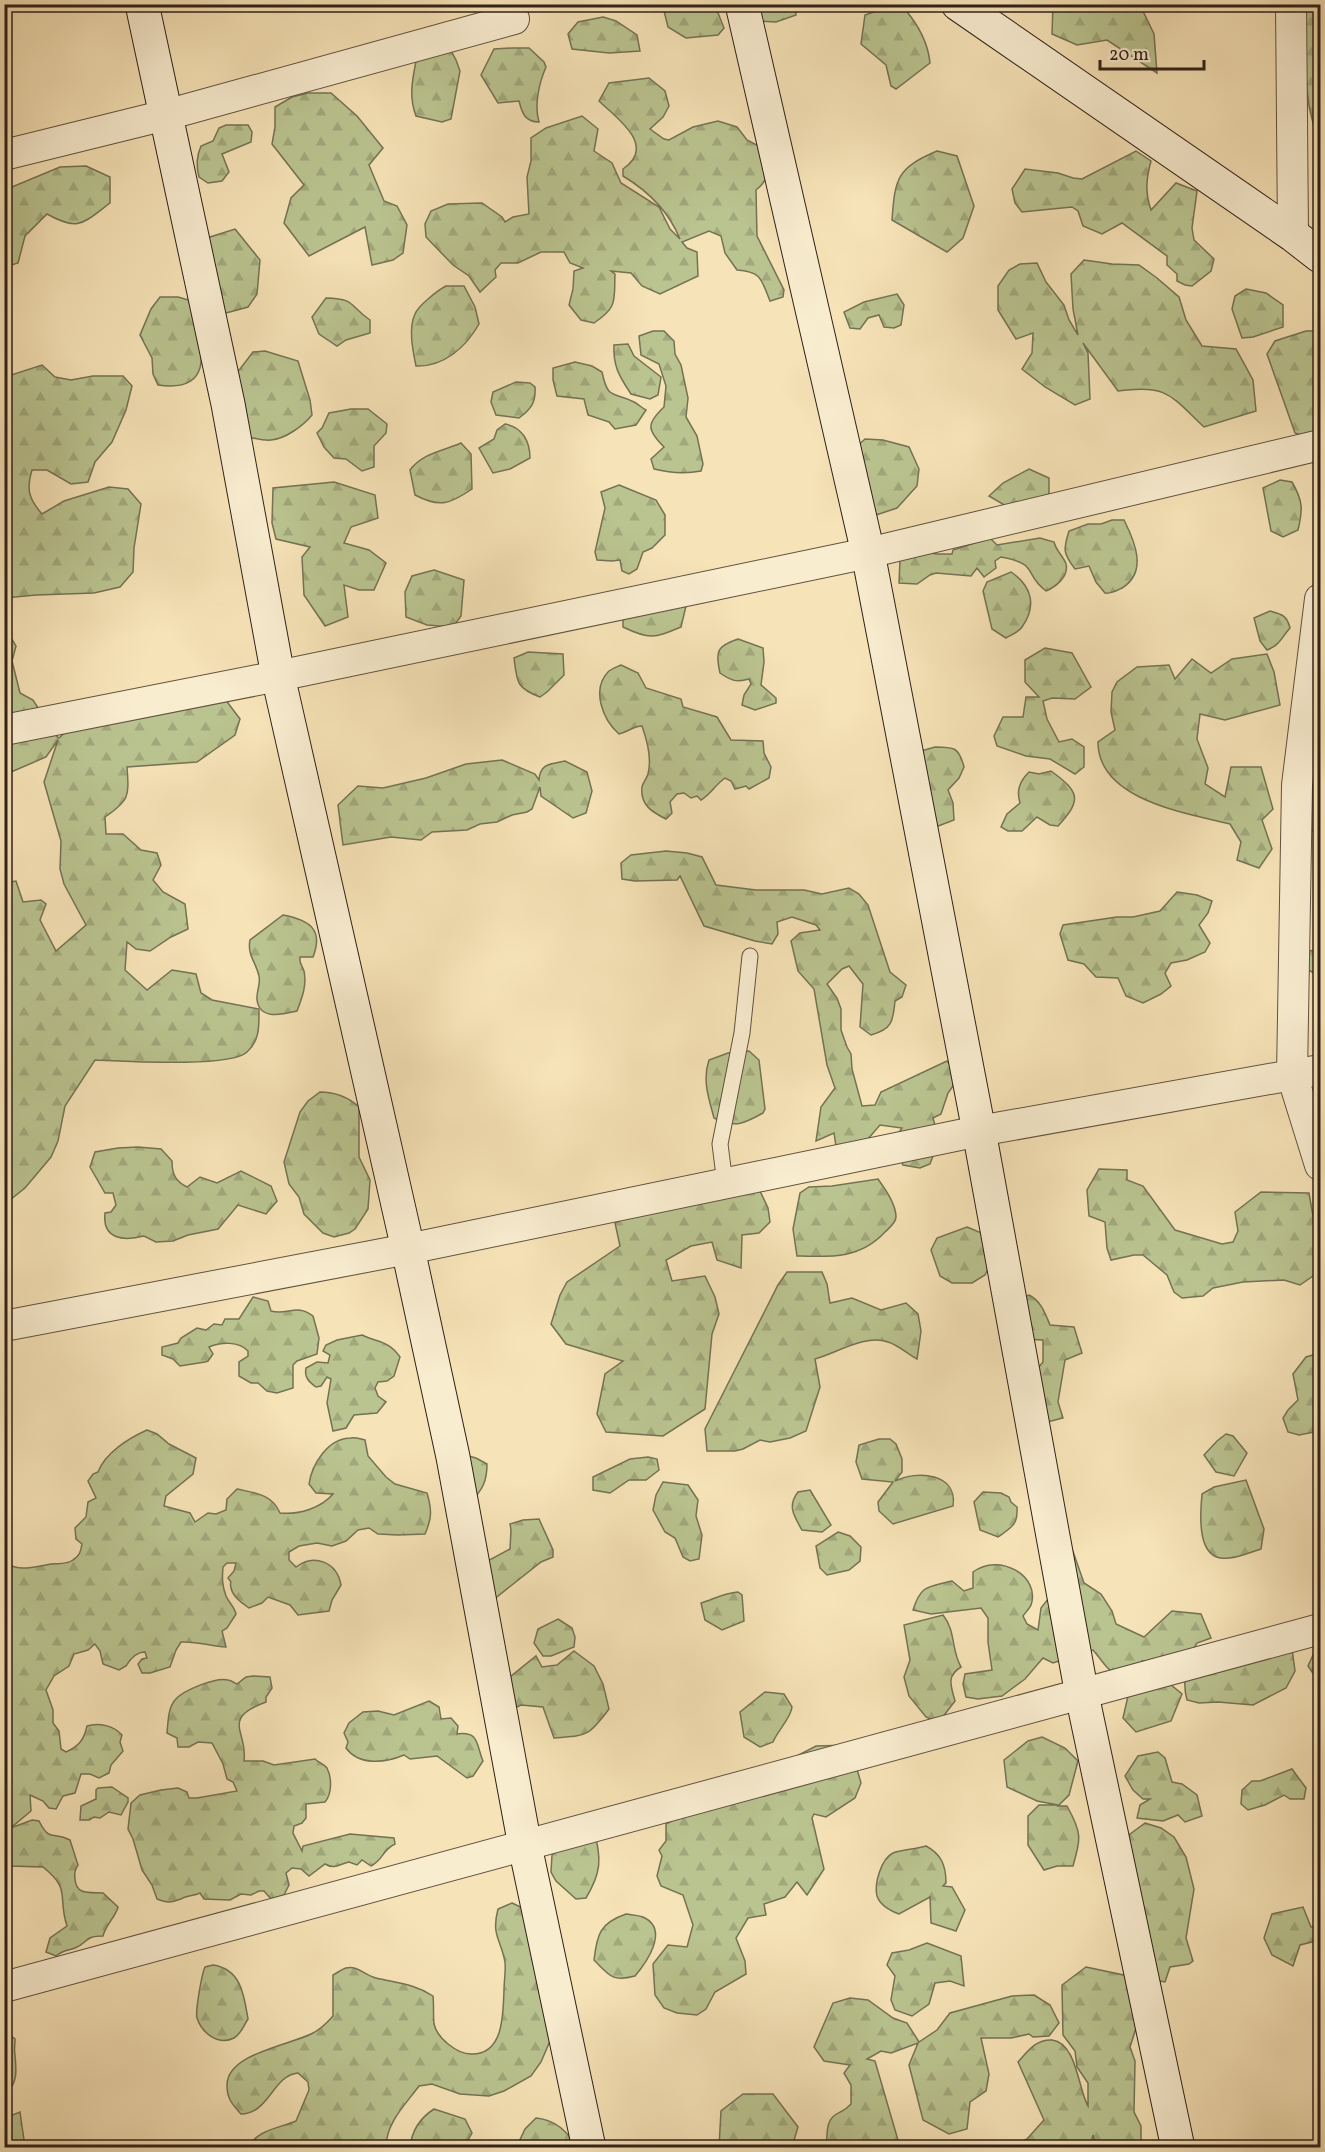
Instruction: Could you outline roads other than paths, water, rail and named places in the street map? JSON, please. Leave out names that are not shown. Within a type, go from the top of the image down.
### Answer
[{"type":"main road","points":[[142,4],[228,404],[278,676],[453,1457],[525,1846],[589,2148]]},
{"type":"main road","points":[[742,4],[868,553],[979,1131],[1082,1695],[1178,2148]]},
{"type":"main road","points":[[958,4],[1293,235],[1320,256]]},
{"type":"street","points":[[1291,4],[1293,235]]},
{"type":"street","points":[[4,155],[166,115],[514,19]]},
{"type":"street","points":[[4,730],[278,676],[868,553],[1320,445]]},
{"type":"street","points":[[1320,599],[1296,785],[1306,1072],[1320,1165]]},
{"type":"street","points":[[4,1326],[408,1249],[979,1131],[1306,1072]]},
{"type":"street","points":[[4,1988],[1320,1629]]},
{"type":"lane","points":[[725,1184],[720,1144],[741,1032],[750,956]]}]
